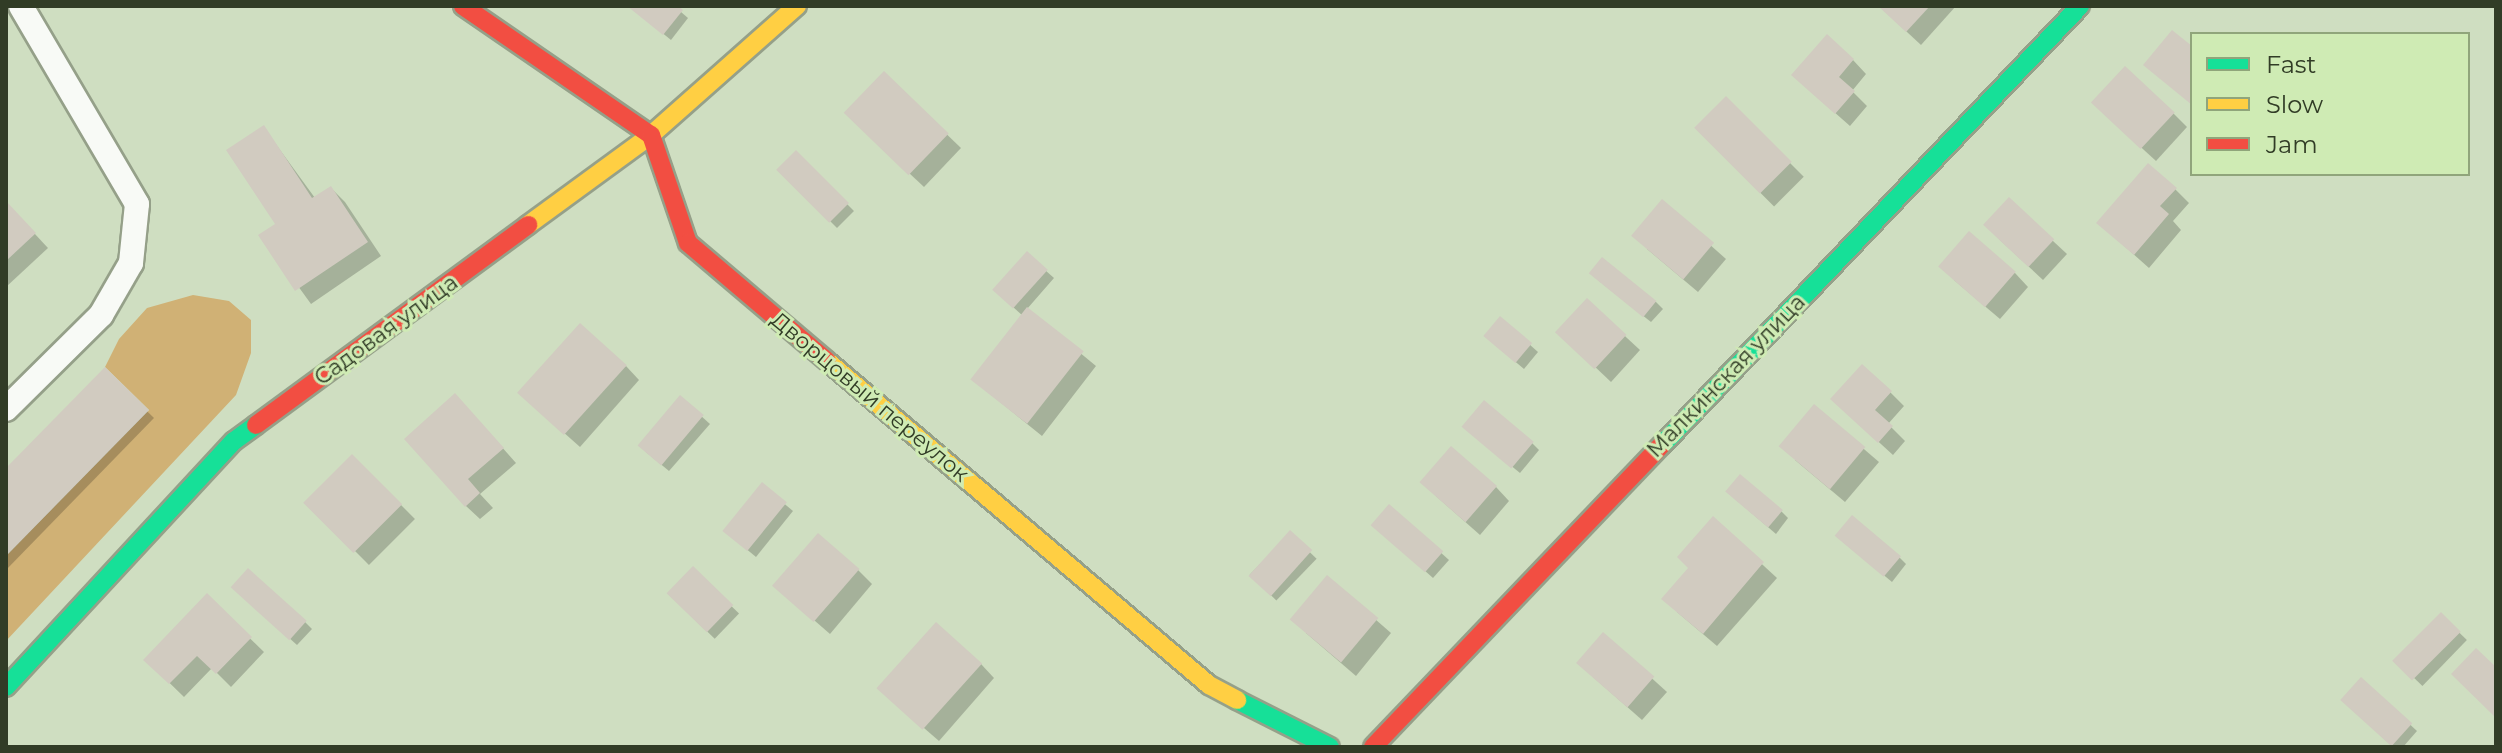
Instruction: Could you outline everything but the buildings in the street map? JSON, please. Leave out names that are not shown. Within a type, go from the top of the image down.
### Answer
[{"type":"street","points":[[463,6],[651,135]]},
{"type":"street","name":"Садовая улица","points":[[6,687],[234,441],[651,135],[797,6]]},
{"type":"street","name":"Малкинская улица","points":[[1373,747],[2080,6]]},
{"type":"street","name":"Дворцовый переулок","points":[[651,135],[688,243],[1209,685],[1330,747]]},
{"type":"lane","points":[[6,409],[101,315],[131,263],[137,204],[21,6]]},
{"type":"shaded area","points":[[193,295],[229,301],[251,320],[251,353],[236,395],[6,641],[6,556],[149,410],[105,367],[119,339],[147,308]]},
{"type":"traffic: fast","points":[[1662,445],[2080,6]]},
{"type":"traffic: fast","points":[[6,687],[234,441],[256,425]]},
{"type":"traffic: fast","points":[[1237,700],[1330,747]]},
{"type":"traffic: slow","points":[[528,225],[651,135],[797,6]]},
{"type":"traffic: slow","points":[[827,361],[1209,685],[1237,700]]},
{"type":"traffic: jam","points":[[463,6],[651,135],[688,243],[827,361]]},
{"type":"traffic: jam","points":[[256,425],[528,225]]},
{"type":"traffic: jam","points":[[1373,747],[1662,445]]}]
